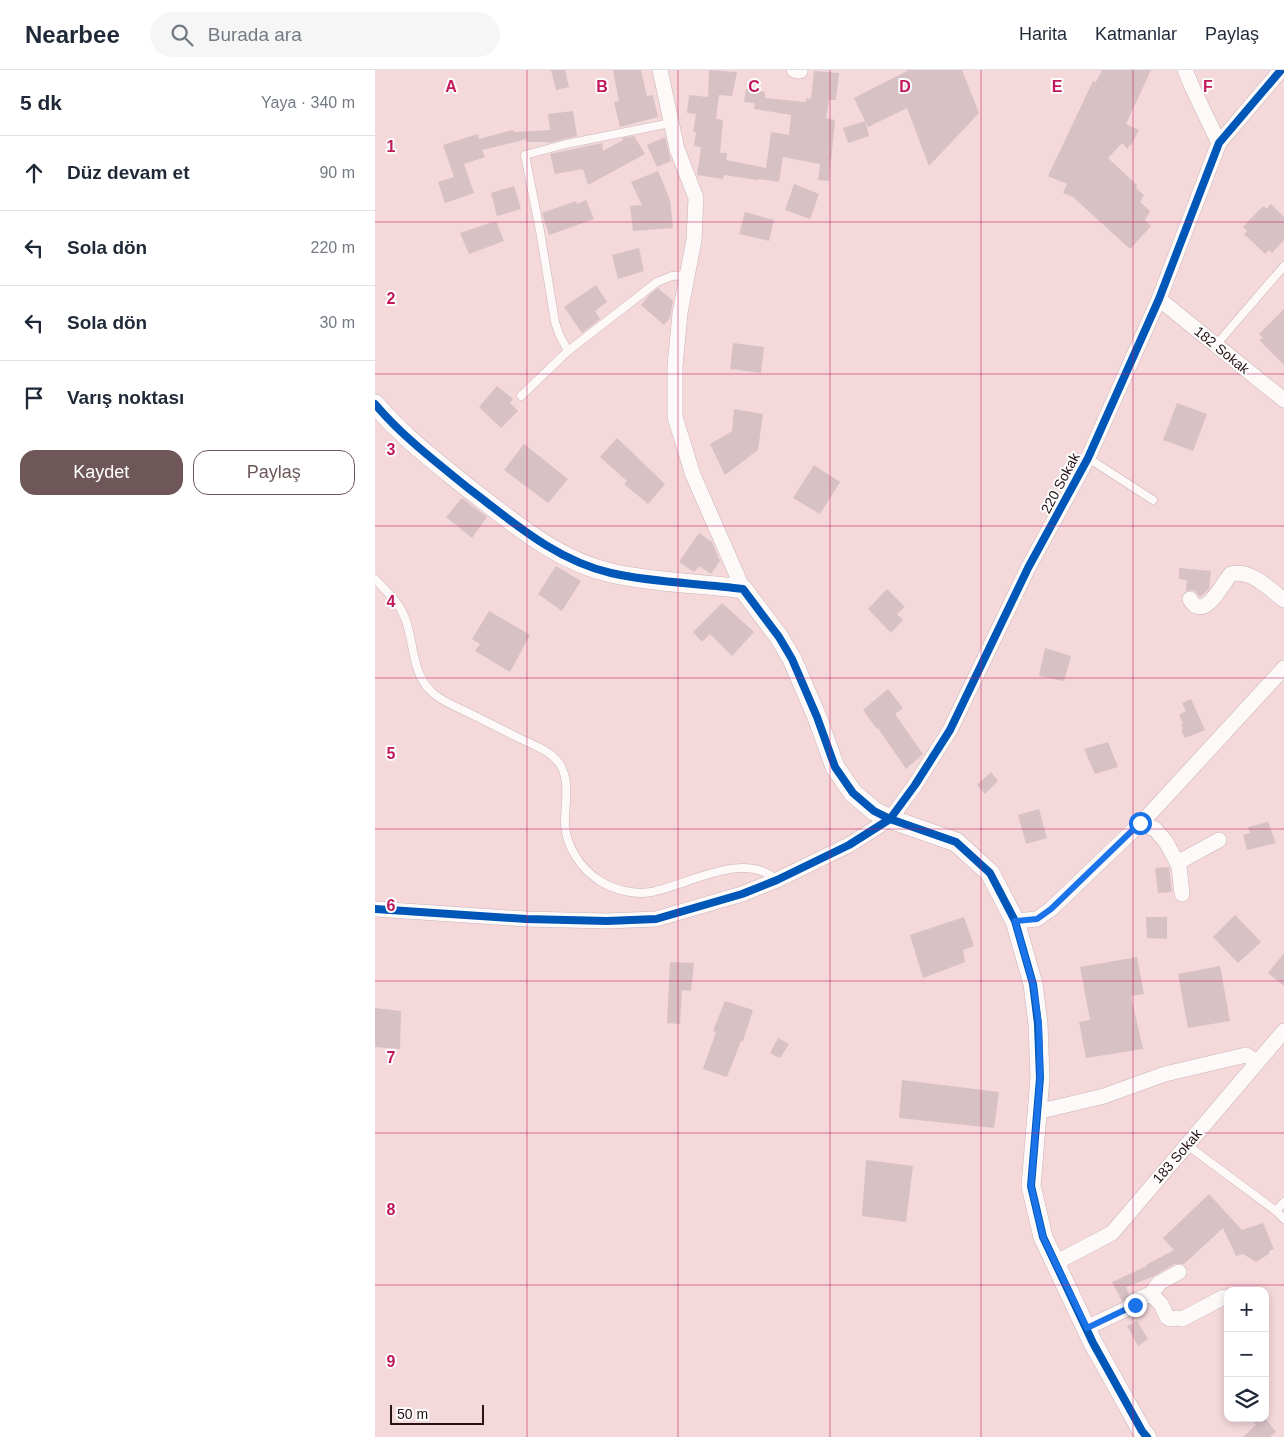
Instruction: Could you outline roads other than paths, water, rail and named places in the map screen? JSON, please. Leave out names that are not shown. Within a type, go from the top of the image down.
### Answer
[{"type":"street","points":[[660,70],[677,149],[696,198],[694,240],[680,313],[676,357],[675,417],[693,475],[743,589],[779,637],[792,659],[814,708],[835,767],[843,780],[865,804],[890,819],[956,842],[991,873],[1015,921],[1033,984],[1039,1024],[1040,1078],[1031,1186],[1043,1237],[1087,1328],[1147,1437]]},
{"type":"street","points":[[1185,70],[1219,143]]},
{"type":"street","name":"220 Sokak","points":[[890,819],[915,785],[950,730],[1028,568],[1088,458],[1159,299],[1219,143],[1281,70]]},
{"type":"street","name":"182 Sokak","points":[[1159,299],[1284,400]]},
{"type":"street","points":[[375,404],[400,432],[418,448],[523,531],[545,546],[580,563],[610,573],[642,579],[743,589]]},
{"type":"street","points":[[1190,599],[1198,606],[1209,604],[1219,593],[1231,574],[1238,572],[1247,574],[1284,600]]},
{"type":"street","points":[[1015,921],[1037,919],[1051,909],[1140,823],[1284,668]]},
{"type":"street","points":[[375,909],[526,919],[607,921],[656,919],[743,894],[777,880],[849,845],[890,819]]},
{"type":"street","points":[[1140,823],[1155,829],[1166,842],[1179,866],[1182,894]]},
{"type":"street","points":[[1177,863],[1219,840]]},
{"type":"street","name":"183 Sokak","points":[[1055,1263],[1111,1233],[1284,1031]]},
{"type":"street","points":[[1037,1112],[1104,1096],[1165,1074],[1246,1056],[1257,1062]]},
{"type":"street","points":[[1087,1328],[1135,1305],[1136,1300],[1151,1294],[1159,1283],[1179,1272]]},
{"type":"street","points":[[1151,1294],[1161,1304],[1170,1320],[1182,1319],[1224,1298]]},
{"type":"lane","points":[[568,350],[555,322],[525,155],[566,144],[671,124]]},
{"type":"lane","points":[[1216,345],[1284,266]]},
{"type":"lane","points":[[521,396],[568,350],[657,282],[672,276],[688,275]]},
{"type":"lane","points":[[1088,458],[1153,500]]},
{"type":"lane","points":[[375,579],[400,608],[408,629],[417,669],[421,678],[433,693],[541,748],[549,753],[560,765],[567,788],[565,823],[567,838],[583,866],[599,880],[619,890],[651,892],[743,867],[767,872],[777,880]]},
{"type":"lane","points":[[1187,1145],[1276,1211],[1284,1220]]},
{"type":"lane","points":[[1276,1211],[1284,1202]]}]
